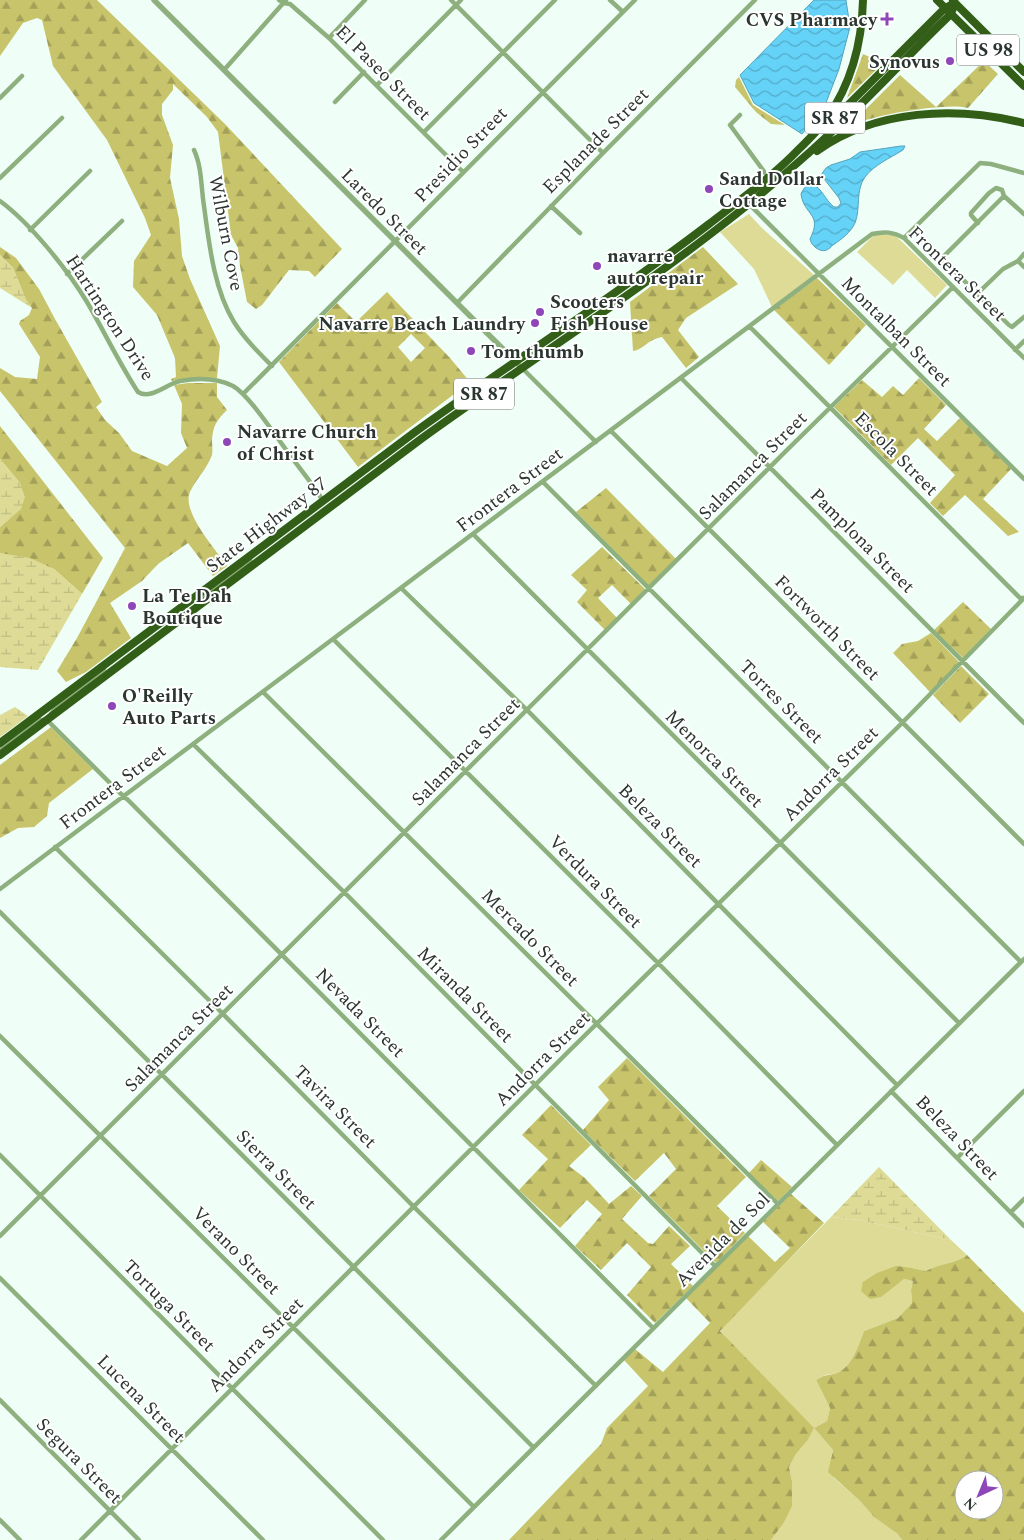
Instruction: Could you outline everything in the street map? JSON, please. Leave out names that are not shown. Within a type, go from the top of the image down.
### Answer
[{"type":"highway","points":[[793,155],[825,122],[845,86],[858,46],[863,0]]},
{"type":"highway","name":"US 98","points":[[937,0],[1024,86]]},
{"type":"highway","name":"SR 87","points":[[793,155],[824,129],[945,8],[954,2]]},
{"type":"highway","name":"SR 87","points":[[0,755],[518,364],[673,262],[749,204],[792,168],[883,83],[951,14],[954,2]]},
{"type":"highway","name":"US 98","points":[[954,2],[1024,72]]},
{"type":"highway","points":[[883,83],[901,58],[903,50]]},
{"type":"highway","points":[[792,168],[835,139],[854,130],[871,124],[904,117],[953,113],[986,116],[1024,123]]},
{"type":"highway","name":"State Highway 87","points":[[0,743],[423,427],[518,364],[669,255],[793,155]]},
{"type":"street","name":"Laredo Street","points":[[154,0],[596,442]]},
{"type":"street","points":[[329,38],[365,0]]},
{"type":"street","points":[[451,0],[541,93],[603,153]]},
{"type":"street","points":[[377,85],[461,0]]},
{"type":"street","points":[[424,132],[555,0]]},
{"type":"street","points":[[610,0],[622,12]]},
{"type":"street","name":"Presidio Street","points":[[243,394],[634,0]]},
{"type":"street","name":"Esplanade Street","points":[[457,303],[755,0]]},
{"type":"street","points":[[224,70],[283,1]]},
{"type":"street","name":"El Paseo Street","points":[[283,1],[290,4],[329,38],[463,172]]},
{"type":"street","points":[[334,102],[364,72]]},
{"type":"street","points":[[0,98],[22,76]]},
{"type":"street","points":[[740,116],[730,125],[768,177]]},
{"type":"street","points":[[0,178],[62,118]]},
{"type":"street","name":"Wilburn Cove","points":[[194,150],[198,159],[206,218],[221,294],[241,332],[272,366]]},
{"type":"street","points":[[904,238],[980,164],[991,164],[1024,173]]},
{"type":"street","points":[[30,230],[90,171]]},
{"type":"street","points":[[978,222],[971,216],[971,213],[989,192],[996,188],[1000,189],[1004,196],[1024,214]]},
{"type":"street","points":[[1004,196],[944,256],[945,261],[1009,325],[1012,327],[1024,317]]},
{"type":"street","name":"Hartington Drive","points":[[0,201],[50,251],[68,274],[86,300],[138,392],[148,395],[168,384],[180,381],[209,380],[227,384],[243,394]]},
{"type":"street","name":"Montalban Street","points":[[749,204],[1024,479]]},
{"type":"street","points":[[551,206],[580,233]]},
{"type":"street","points":[[68,274],[122,221]]},
{"type":"street","name":"Frontera Street","points":[[0,889],[872,234],[888,232],[904,238],[1024,358]]},
{"type":"street","points":[[977,294],[1003,269],[1018,261],[1024,254]]},
{"type":"street","points":[[1018,261],[1024,267]]},
{"type":"street","name":"Salamanca Street","points":[[0,1236],[769,468],[952,288]]},
{"type":"street","name":"Escola Street","points":[[750,327],[1020,598],[1024,598]]},
{"type":"street","points":[[1015,350],[1024,341]]},
{"type":"street","name":"Pamplona Street","points":[[681,378],[1024,723]]},
{"type":"street","points":[[243,394],[323,501]]},
{"type":"street","name":"Fortworth Street","points":[[611,431],[1024,844]]},
{"type":"street","points":[[323,501],[340,496],[372,471],[400,454]]},
{"type":"street","name":"Torres Street","points":[[544,482],[648,589],[1022,960]]},
{"type":"street","points":[[266,556],[279,542],[316,514],[323,501]]},
{"type":"street","name":"Menorca Street","points":[[473,534],[959,1024]]},
{"type":"street","points":[[203,603],[205,595],[252,559],[263,547]]},
{"type":"street","name":"Beleza Street","points":[[401,588],[527,710],[897,1085]]},
{"type":"street","name":"Andorra Street","points":[[81,1540],[535,1086],[902,723],[1024,598]]},
{"type":"street","name":"Verdura Street","points":[[333,639],[659,964],[837,1145]]},
{"type":"street","points":[[0,748],[38,720],[47,720],[59,704],[99,674],[113,659]]},
{"type":"street","name":"Mercado Street","points":[[263,692],[778,1204]]},
{"type":"street","name":"Nevada Street","points":[[47,720],[653,1328]]},
{"type":"street","name":"Miranda Street","points":[[194,744],[716,1266]]},
{"type":"street","name":"Tavira Street","points":[[55,847],[414,1208],[596,1386]]},
{"type":"street","name":"Sierra Street","points":[[0,912],[534,1447]]},
{"type":"street","name":"Avenida de Sol","points":[[441,1540],[1022,960]]},
{"type":"street","name":"Verano Street","points":[[0,1036],[474,1507]]},
{"type":"street","name":"Beleza Street","points":[[891,1091],[1024,1226]]},
{"type":"street","points":[[957,1158],[1024,1091]]},
{"type":"street","name":"Tortuga Street","points":[[0,1155],[383,1540]]},
{"type":"street","points":[[1010,1212],[1024,1199]]},
{"type":"street","name":"Lucena Street","points":[[0,1278],[263,1540]]},
{"type":"street","name":"Segura Street","points":[[0,1400],[139,1540]]},
{"type":"street","points":[[0,1520],[20,1540]]},
{"type":"green space","points":[[0,0],[97,0],[225,124],[342,249],[315,277],[309,271],[289,270],[262,305],[256,309],[247,302],[238,248],[231,235],[218,132],[207,117],[173,84],[173,90],[162,104],[162,115],[173,145],[170,178],[179,219],[182,256],[190,279],[220,346],[217,378],[172,381],[171,379],[176,377],[175,358],[157,315],[133,287],[134,261],[151,235],[145,218],[107,140],[53,66],[42,20],[37,18],[23,23],[0,56]]},
{"type":"green space","points":[[863,54],[883,63],[847,98]]},
{"type":"green space","points":[[984,61],[998,74],[968,108],[949,106],[929,108],[879,116],[850,125],[900,75],[936,107]]},
{"type":"green space","points":[[739,77],[753,105],[785,125],[771,124],[756,112],[735,87],[736,80]]},
{"type":"green space","points":[[749,214],[814,275],[772,307],[754,269],[720,232]]},
{"type":"green space","points":[[880,234],[893,235],[898,238],[947,285],[935,298],[907,270],[893,285],[857,252],[873,236]]},
{"type":"green space","points":[[0,247],[16,258],[39,289],[102,402],[96,407],[132,451],[167,466],[187,448],[181,433],[182,404],[174,385],[217,383],[217,397],[227,410],[218,420],[213,430],[212,455],[192,487],[189,500],[190,509],[195,520],[227,566],[213,576],[188,543],[158,564],[142,581],[110,603],[131,638],[86,672],[66,682],[57,671],[77,638],[125,548],[0,391],[0,368],[15,377],[37,379],[40,357],[19,324],[20,321],[29,315],[32,308],[26,300],[13,268],[0,255]]},
{"type":"green space","points":[[703,247],[738,284],[686,318],[678,330],[699,357],[686,368],[662,337],[633,351],[630,302]]},
{"type":"green space","points":[[0,255],[13,268],[26,300],[32,308],[0,288]]},
{"type":"green space","points":[[817,278],[866,325],[829,365],[774,310]]},
{"type":"green space","points":[[387,292],[450,358],[470,382],[358,467],[279,362],[337,303],[356,322]],"holes":[[[411,334],[425,348],[411,362],[398,347]]]},
{"type":"green space","points":[[919,378],[946,405],[924,429],[937,441],[960,418],[1011,469],[983,499],[1019,532],[1008,536],[965,495],[943,516],[930,503],[955,475],[918,438],[891,465],[834,407],[862,380],[882,397],[893,386],[903,395]]},
{"type":"green space","points":[[0,426],[103,558],[82,594],[54,569],[0,553],[0,527],[9,519],[20,483],[0,459]]},
{"type":"green space","points":[[0,459],[20,483],[25,497],[21,509],[0,527]]},
{"type":"green space","points":[[606,488],[676,559],[649,586],[576,512]]},
{"type":"green space","points":[[602,547],[645,589],[631,604],[612,585],[598,598],[617,618],[605,630],[577,602],[587,590],[571,575]]},
{"type":"green space","points":[[0,553],[30,558],[54,569],[82,594],[38,670],[0,667]]},
{"type":"green space","points":[[963,602],[991,629],[963,658],[934,630]]},
{"type":"green space","points":[[931,633],[959,662],[930,692],[893,653],[902,644],[918,641]]},
{"type":"green space","points":[[961,666],[989,694],[960,723],[933,695]]},
{"type":"green space","points":[[15,707],[28,716],[0,737],[0,715]]},
{"type":"green space","points":[[51,727],[93,769],[49,803],[47,816],[34,827],[18,828],[0,838],[0,765]]},
{"type":"green space","points":[[627,1058],[746,1177],[717,1206],[745,1233],[716,1263],[649,1196],[676,1169],[664,1153],[635,1181],[583,1130],[609,1100],[598,1087]]},
{"type":"green space","points":[[551,1105],[591,1145],[569,1166],[585,1178],[609,1204],[631,1186],[642,1196],[622,1219],[648,1243],[653,1244],[669,1226],[690,1246],[671,1264],[693,1286],[655,1323],[627,1295],[651,1267],[627,1243],[601,1270],[575,1246],[602,1214],[587,1200],[560,1228],[519,1190],[548,1159],[522,1135]]},
{"type":"green space","points":[[761,1160],[792,1187],[778,1201],[749,1173]]},
{"type":"green space","points":[[879,1167],[951,1240],[859,1220],[831,1217]]},
{"type":"green space","points":[[791,1194],[824,1223],[720,1331],[814,1428],[789,1467],[792,1481],[792,1506],[783,1524],[771,1540],[509,1540],[601,1444],[607,1428],[648,1386],[624,1360],[635,1349],[663,1372],[710,1323],[686,1298],[748,1236],[775,1262],[790,1248],[763,1222]]},
{"type":"green space","points":[[831,1217],[859,1220],[951,1240],[967,1255],[926,1271],[912,1268],[892,1287],[904,1279],[913,1281],[911,1290],[912,1303],[898,1318],[864,1331],[854,1354],[844,1369],[816,1380],[830,1408],[827,1421],[814,1428],[833,1450],[831,1457],[834,1478],[860,1501],[874,1517],[899,1534],[902,1540],[771,1540],[783,1524],[792,1481],[789,1467],[796,1454],[807,1441],[720,1330]]},
{"type":"green space","points":[[967,1255],[1024,1313],[1024,1540],[902,1540],[898,1534],[874,1517],[860,1501],[828,1472],[833,1450],[814,1428],[827,1421],[830,1408],[816,1380],[844,1369],[854,1354],[864,1331],[898,1318],[912,1303],[911,1290],[913,1281],[904,1279],[881,1297],[870,1299],[861,1291],[863,1282],[877,1273],[896,1266],[926,1271]]},
{"type":"water","points":[[814,0],[846,0],[850,27],[839,69],[824,108],[802,134],[754,103],[740,75]]},
{"type":"water","points":[[905,146],[903,150],[878,165],[865,177],[860,188],[857,217],[849,232],[827,250],[822,251],[815,247],[810,239],[815,224],[814,219],[806,207],[801,194],[805,187],[811,183],[819,189],[834,207],[838,207],[841,203],[839,198],[821,175],[826,168],[850,159],[860,152]]},
{"type":"place","name":"CVS Pharmacy","points":[[887,19]]},
{"type":"place","name":"Synovus","points":[[950,61]]},
{"type":"place","name":"Sand Dollar Cottage","points":[[709,189]]},
{"type":"place","name":"navarre auto repair","points":[[597,266]]},
{"type":"place","name":"Scooters Fish House","points":[[540,312]]},
{"type":"place","name":"Navarre Beach Laundry","points":[[535,323]]},
{"type":"place","name":"Tom thumb","points":[[471,351]]},
{"type":"place","name":"Navarre Church of Christ","points":[[227,442]]},
{"type":"place","name":"La Te Dah Boutique","points":[[132,606]]},
{"type":"place","name":"O'Reilly Auto Parts","points":[[112,706]]}]
